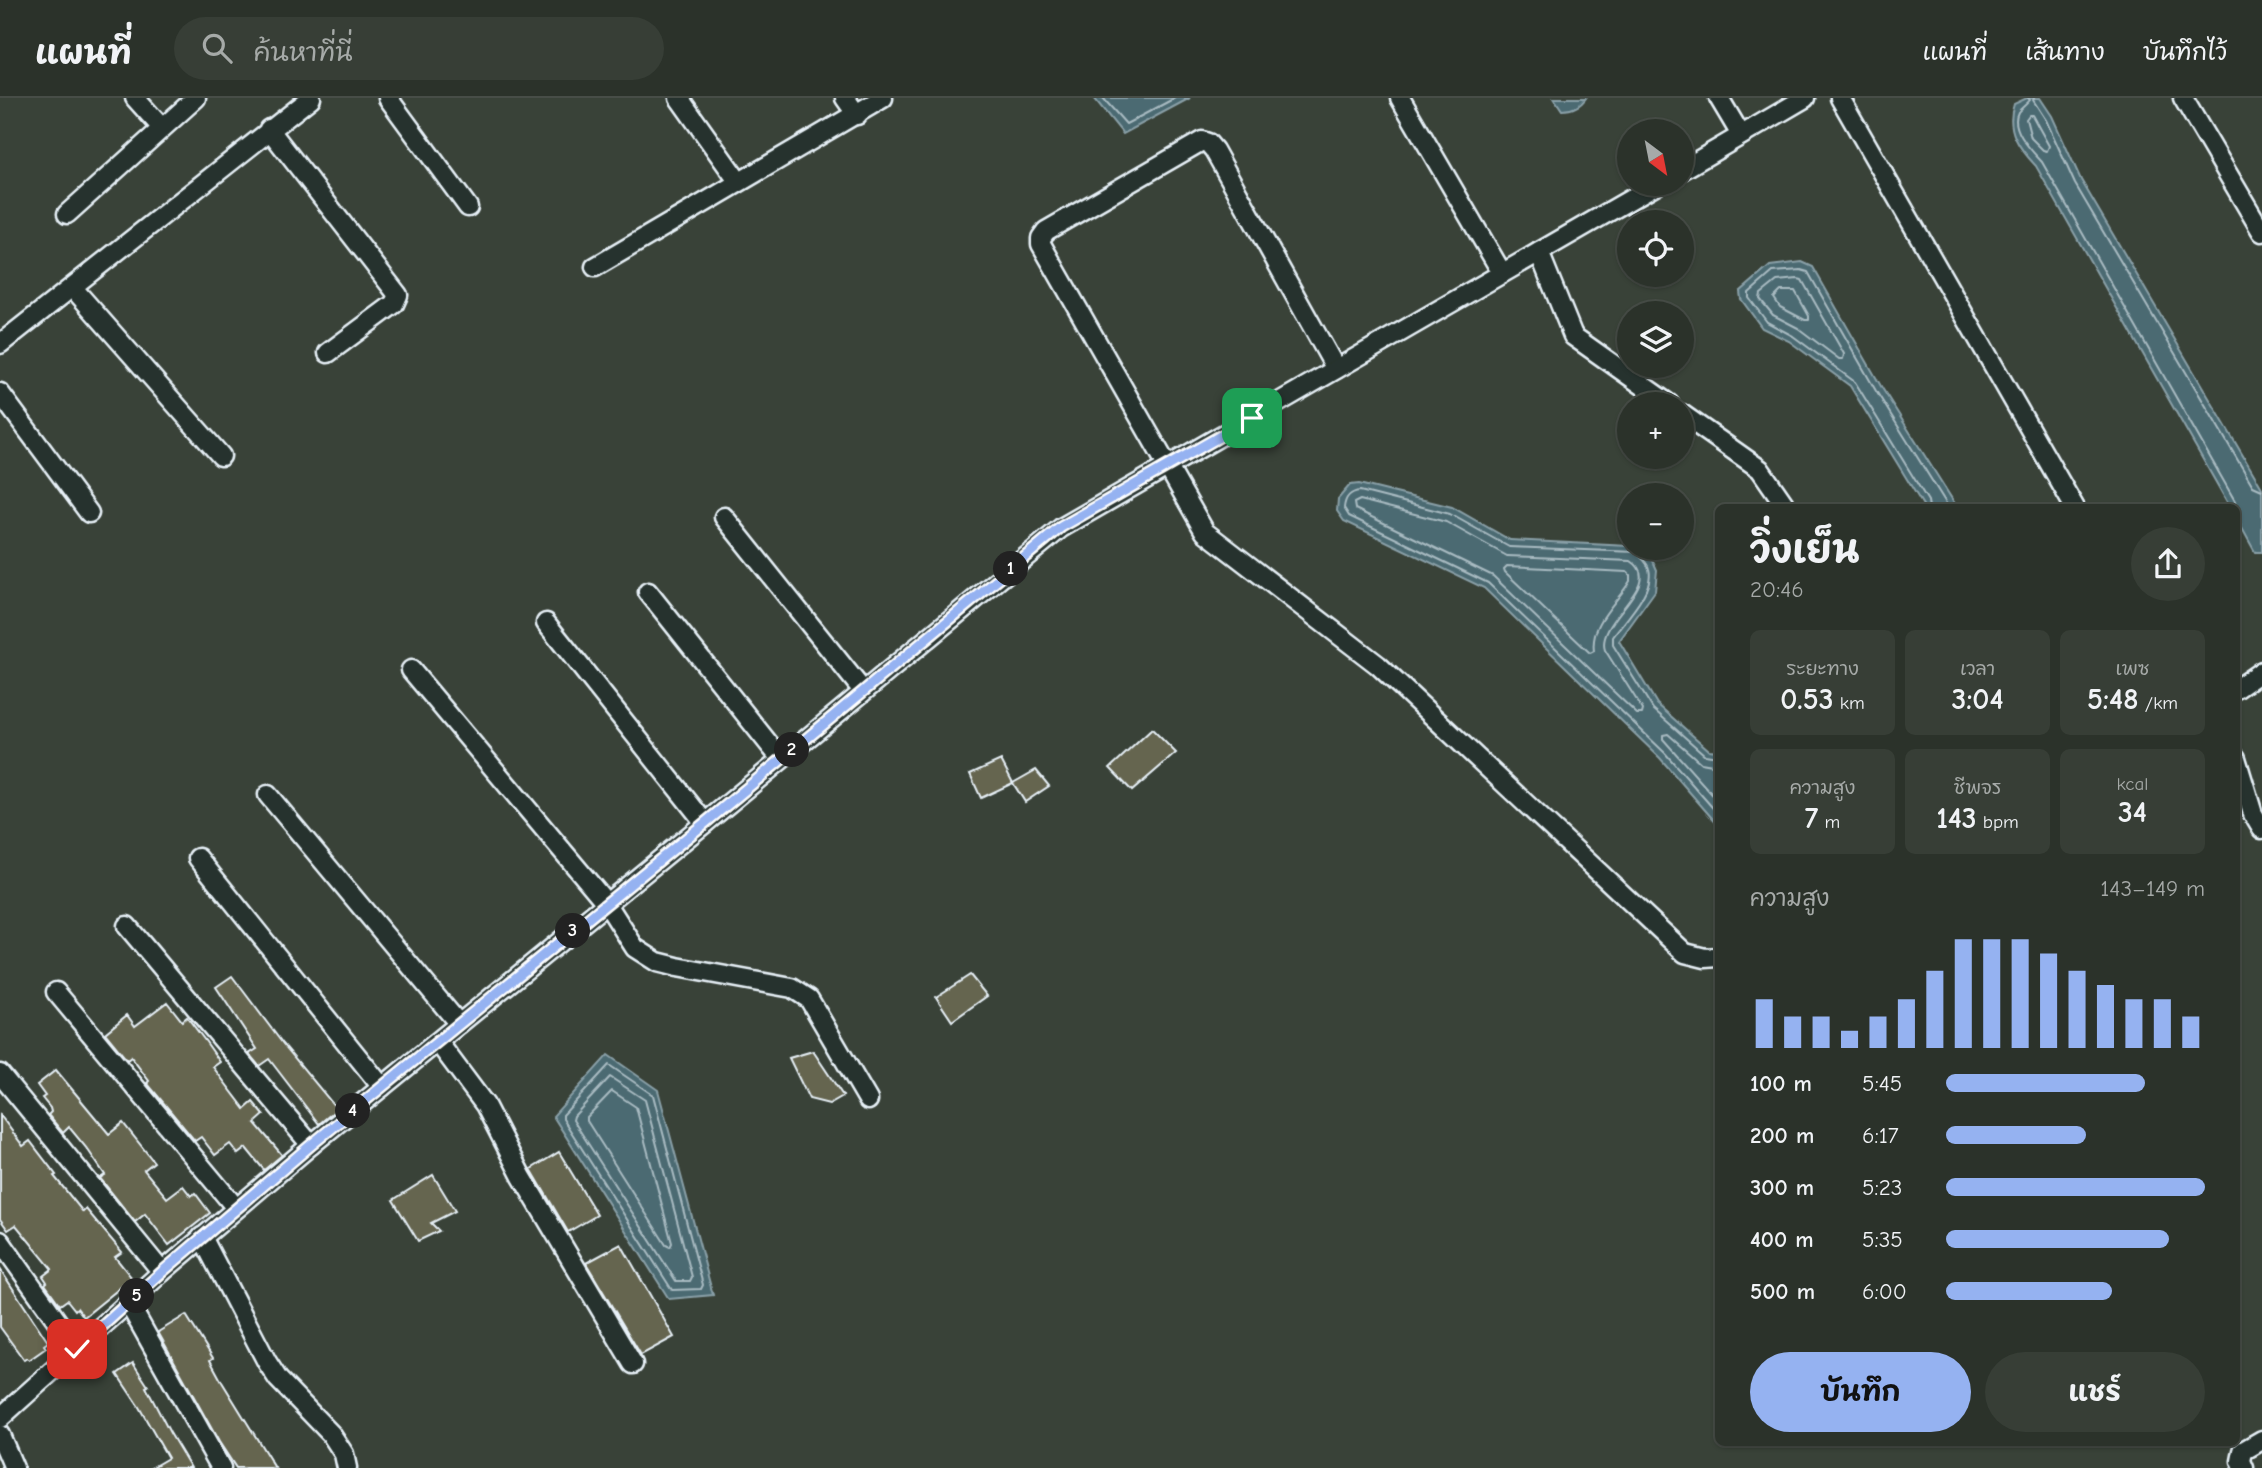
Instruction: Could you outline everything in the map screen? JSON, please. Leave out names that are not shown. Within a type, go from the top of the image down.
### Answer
[{"type":"street","points":[[135,98],[162,128]]},
{"type":"street","points":[[67,214],[196,98]]},
{"type":"street","points":[[387,98],[468,207]]},
{"type":"street","points":[[679,98],[738,181]]},
{"type":"street","points":[[845,98],[857,115]]},
{"type":"street","points":[[595,267],[883,98]]},
{"type":"street","points":[[1400,98],[1502,273]]},
{"type":"street","points":[[1719,98],[1741,135]]},
{"type":"street","points":[[1694,163],[1805,98]]},
{"type":"street","points":[[1840,98],[2073,504]]},
{"type":"street","points":[[2183,98],[2262,233]]},
{"type":"street","points":[[0,344],[73,288],[302,101]]},
{"type":"street","points":[[269,129],[398,295],[394,304],[328,353]]},
{"type":"street","points":[[1336,369],[1208,143],[1202,141],[1046,232],[1041,238],[1041,244],[1205,533],[1378,665],[1685,953],[1704,958],[1715,957]]},
{"type":"street","points":[[0,1418],[162,1272],[311,1145],[607,904],[1061,527],[1636,196]]},
{"type":"street","points":[[1539,252],[1573,336],[1651,392]]},
{"type":"street","points":[[73,288],[221,456]]},
{"type":"street","points":[[0,393],[89,513]]},
{"type":"street","points":[[1694,423],[1760,470],[1784,504]]},
{"type":"street","points":[[724,517],[863,691]]},
{"type":"street","points":[[648,592],[781,759]]},
{"type":"street","points":[[546,624],[705,823]]},
{"type":"street","points":[[411,670],[607,904],[635,948],[657,962],[687,970],[792,988],[809,999],[868,1100]]},
{"type":"street","points":[[2240,686],[2262,671]]},
{"type":"street","points":[[2240,771],[2253,814],[2262,829]]},
{"type":"street","points":[[268,795],[459,1024]]},
{"type":"street","points":[[198,858],[382,1087]]},
{"type":"street","points":[[127,926],[311,1145]]},
{"type":"street","points":[[57,992],[236,1208]]},
{"type":"street","points":[[438,1042],[485,1105],[522,1177],[633,1364]]},
{"type":"street","points":[[0,1074],[162,1272]]},
{"type":"street","points":[[202,1237],[267,1362],[278,1379],[331,1434],[344,1454],[347,1468]]},
{"type":"street","points":[[0,1241],[77,1349]]},
{"type":"street","points":[[129,1304],[221,1468]]},
{"type":"street","points":[[0,1435],[14,1468]]},
{"type":"street","points":[[2244,1468],[2241,1461],[2243,1451],[2262,1440]]},
{"type":"water","points":[[1094,98],[1190,98],[1123,134]]},
{"type":"water","points":[[1554,98],[1586,98],[1576,107],[1562,110]]},
{"type":"water","points":[[2027,98],[2040,98],[2052,116],[2081,180],[2262,488],[2262,552],[2255,552],[2240,524],[2240,504],[2228,504],[2036,166],[2015,138],[2011,122],[2014,104]]},
{"type":"water","points":[[1802,262],[1813,267],[1882,388],[1955,504],[1922,504],[1850,386],[1789,341],[1762,328],[1741,299],[1740,292],[1770,266]]},
{"type":"water","points":[[1359,484],[1452,507],[1510,540],[1617,545],[1617,560],[1653,560],[1657,570],[1655,591],[1619,641],[1657,704],[1709,750],[1715,751],[1715,822],[1660,758],[1484,588],[1344,521],[1337,511],[1338,499],[1350,485]]},
{"type":"water","points":[[608,1055],[658,1090],[713,1295],[669,1299],[553,1116]]},
{"type":"building","points":[[1152,729],[1176,753],[1132,791],[1110,768]]},
{"type":"building","points":[[1001,760],[1013,783],[981,798],[970,774]]},
{"type":"building","points":[[1036,770],[1049,786],[1025,802],[1013,783]]},
{"type":"building","points":[[970,975],[987,996],[952,1021],[936,997]]},
{"type":"building","points":[[232,976],[283,1044],[337,1109],[319,1124],[269,1059],[259,1066],[249,1054],[257,1049],[216,987]]},
{"type":"building","points":[[167,1002],[182,1021],[187,1017],[206,1042],[220,1062],[213,1067],[245,1109],[253,1102],[264,1115],[255,1123],[282,1155],[264,1170],[246,1148],[238,1154],[230,1144],[215,1155],[201,1137],[195,1141],[147,1083],[149,1081],[131,1057],[127,1060],[105,1033],[127,1015],[135,1026]]},
{"type":"building","points":[[813,1051],[843,1096],[829,1104],[809,1099],[789,1058]]},
{"type":"building","points":[[56,1070],[109,1134],[123,1123],[154,1162],[144,1170],[167,1198],[183,1186],[191,1196],[195,1193],[210,1213],[169,1245],[145,1214],[135,1222],[100,1178],[105,1175],[88,1150],[69,1127],[63,1133],[48,1115],[50,1108],[37,1085]]},
{"type":"building","points":[[0,1115],[23,1146],[30,1141],[83,1212],[86,1209],[122,1252],[115,1257],[132,1278],[84,1317],[67,1300],[60,1305],[45,1284],[47,1282],[43,1276],[52,1269],[16,1225],[8,1230],[0,1219]]},
{"type":"building","points":[[559,1152],[597,1215],[568,1232],[531,1169]]},
{"type":"building","points":[[433,1175],[455,1211],[431,1223],[439,1231],[418,1241],[393,1200]]},
{"type":"building","points":[[621,1244],[674,1337],[641,1355],[586,1263]]},
{"type":"building","points":[[0,1269],[48,1342],[44,1345],[46,1348],[29,1360],[24,1360],[0,1327]]},
{"type":"building","points":[[186,1315],[213,1358],[210,1360],[222,1382],[275,1468],[236,1468],[219,1442],[158,1332]]},
{"type":"building","points":[[133,1363],[191,1468],[151,1468],[168,1458],[117,1374]]},
{"type":"route","points":[[77,1349],[162,1272],[311,1145],[1061,527],[1252,418]]}]
